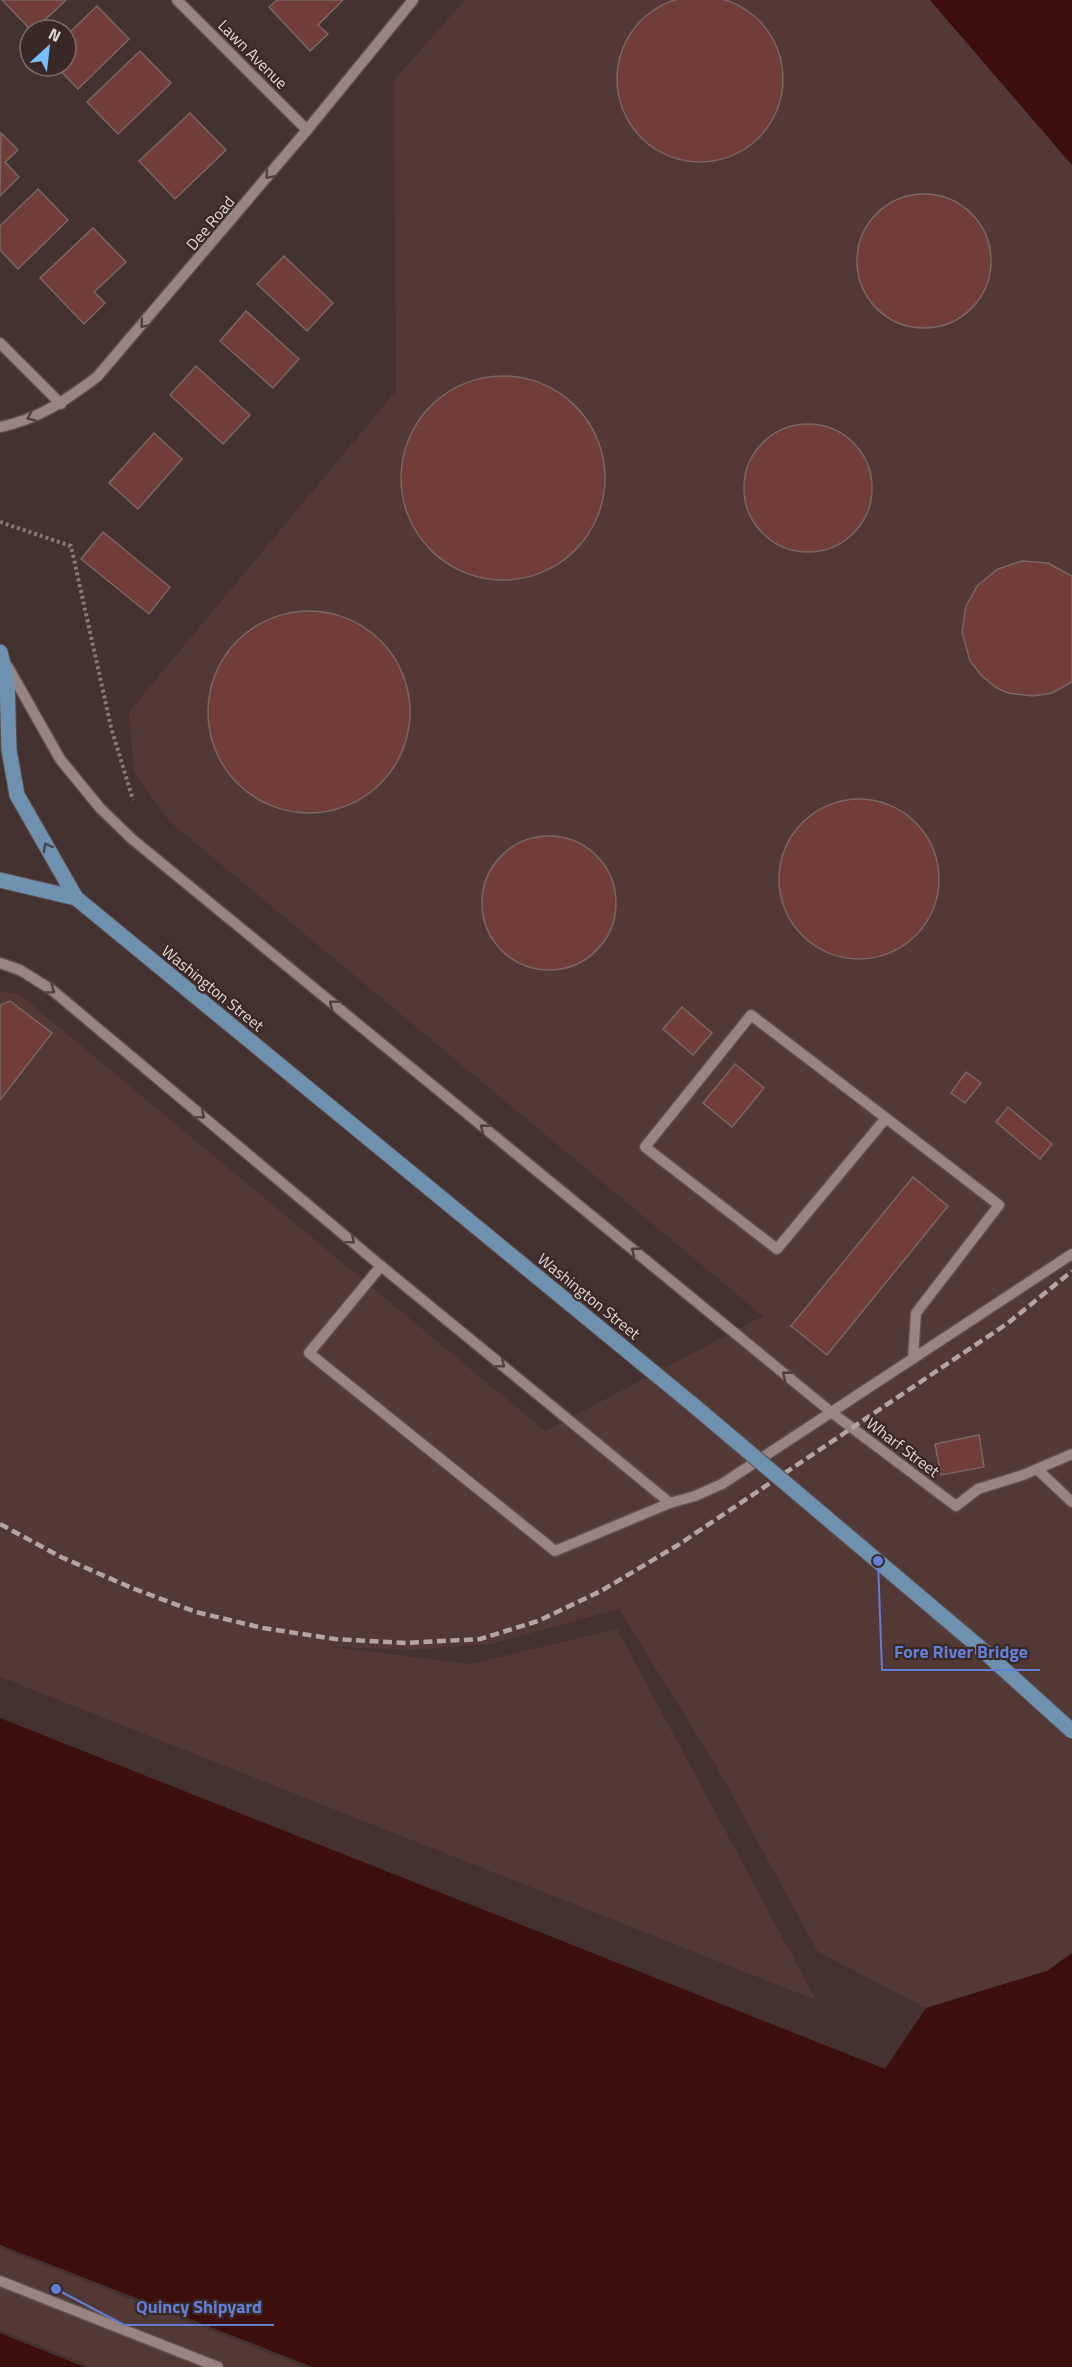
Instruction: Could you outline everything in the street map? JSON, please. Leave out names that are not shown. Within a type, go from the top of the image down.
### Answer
[{"type":"main road","name":"Washington Street","points":[[1,654],[7,679],[9,750],[17,795],[76,898],[692,1404],[978,1646],[1072,1731]]},
{"type":"main road","points":[[0,724],[9,705]]},
{"type":"main road","name":"Washington Street","points":[[0,880],[76,898]]},
{"type":"street","name":"Lawn Avenue","points":[[177,0],[307,130]]},
{"type":"street","name":"Dee Road","points":[[0,427],[14,424],[61,404],[97,377],[307,130],[413,0]]},
{"type":"street","points":[[0,343],[61,404]]},
{"type":"street","name":"Wharf Street","points":[[1,654],[60,759],[100,808],[132,839],[831,1412],[956,1506],[978,1489],[1037,1469]]},
{"type":"street","points":[[0,963],[21,970],[52,990],[381,1266],[670,1503]]},
{"type":"street","points":[[886,1118],[777,1249],[645,1147],[751,1015],[886,1118],[999,1205],[916,1314],[913,1359]]},
{"type":"street","points":[[381,1266],[309,1353],[555,1551],[722,1484],[1072,1254]]},
{"type":"street","points":[[1072,1454],[1037,1469],[1072,1502]]},
{"type":"street","points":[[0,2281],[218,2367]]},
{"type":"path","points":[[0,522],[71,546],[111,727],[133,800]]},
{"type":"shaded area","points":[[465,0],[930,0],[1072,165],[1072,1953],[1047,1971],[926,2008],[818,1952],[718,1769],[619,1609],[491,1644],[412,1650],[332,1647],[470,1664],[617,1629],[816,2000],[0,1677],[0,992],[19,994],[545,1431],[763,1316],[169,821],[134,772],[129,712],[396,391],[394,80]]},
{"type":"shaded area","points":[[930,0],[1072,0],[1072,165]]},
{"type":"shaded area","points":[[0,1718],[885,2069],[926,2008],[1047,1971],[1072,1953],[1072,2367],[312,2367],[0,2245]]},
{"type":"shaded area","points":[[0,2245],[312,2367],[85,2367],[0,2333]]},
{"type":"shaded area","points":[[0,2333],[85,2367],[0,2367]]},
{"type":"pier","points":[[0,2245],[312,2367],[304,2367],[0,2248]]},
{"type":"pier","points":[[0,2330],[86,2364],[88,2367],[0,2333]]},
{"type":"building","points":[[700,-4],[732,3],[759,20],[776,47],[783,79],[776,111],[759,138],[732,155],[700,162],[668,155],[641,138],[624,111],[617,79],[624,47],[641,20],[668,3]]},
{"type":"building","points":[[2,0],[66,0],[47,18],[19,18]]},
{"type":"building","points":[[277,0],[343,0],[318,25],[328,34],[310,51],[269,7]]},
{"type":"building","points":[[97,6],[129,39],[78,89],[67,78],[78,78],[78,24]]},
{"type":"building","points":[[140,51],[171,83],[118,134],[87,102]]},
{"type":"building","points":[[190,113],[226,150],[175,199],[139,161]]},
{"type":"building","points":[[1,133],[18,150],[5,162],[19,177],[0,196]]},
{"type":"building","points":[[38,189],[68,220],[18,269],[0,250],[0,226]]},
{"type":"building","points":[[924,194],[949,199],[971,214],[986,236],[991,261],[986,286],[971,308],[949,323],[924,328],[899,323],[877,308],[862,286],[857,261],[862,236],[877,214],[899,199]]},
{"type":"building","points":[[93,228],[126,262],[94,292],[105,303],[84,324],[40,278]]},
{"type":"building","points":[[284,256],[333,303],[307,331],[257,284]]},
{"type":"building","points":[[246,311],[299,359],[273,388],[220,341]]},
{"type":"building","points":[[196,366],[250,415],[223,444],[170,395]]},
{"type":"building","points":[[493,376],[513,376],[542,383],[568,399],[582,413],[598,439],[604,458],[604,498],[598,517],[582,543],[568,557],[533,576],[513,580],[493,580],[464,573],[438,557],[424,543],[405,508],[401,488],[401,468],[408,439],[424,413],[438,399],[473,380]]},
{"type":"building","points":[[808,424],[832,429],[853,443],[867,464],[872,488],[867,512],[853,533],[832,547],[808,552],[784,547],[763,533],[749,512],[744,488],[749,464],[763,443],[784,429]]},
{"type":"building","points":[[154,433],[182,459],[138,509],[109,483]]},
{"type":"building","points":[[103,532],[170,587],[149,614],[81,559]]},
{"type":"building","points":[[1022,561],[1048,563],[1072,576],[1072,682],[1052,693],[1033,696],[1008,693],[997,688],[982,676],[970,661],[962,632],[966,606],[978,585],[998,569]]},
{"type":"building","points":[[299,611],[319,611],[338,615],[357,623],[387,648],[398,664],[406,683],[410,712],[406,741],[398,760],[373,790],[357,801],[338,809],[319,813],[299,813],[280,809],[261,801],[231,776],[220,760],[212,741],[208,722],[208,702],[212,683],[220,664],[245,634],[261,623],[280,615]]},
{"type":"building","points":[[859,799],[875,800],[890,805],[904,812],[916,822],[926,834],[933,848],[938,863],[938,895],[933,910],[926,924],[916,936],[904,946],[890,953],[875,958],[859,959],[843,958],[828,953],[814,946],[802,936],[792,924],[785,910],[780,895],[779,879],[780,863],[785,848],[792,834],[802,822],[814,812],[828,805],[843,800]]},
{"type":"building","points":[[549,836],[575,841],[596,856],[611,877],[616,903],[611,929],[596,950],[575,965],[549,970],[523,965],[502,950],[487,929],[482,903],[487,877],[502,856],[523,841]]},
{"type":"building","points":[[10,1001],[52,1033],[0,1100],[0,1005]]},
{"type":"building","points":[[682,1007],[712,1033],[693,1055],[663,1029]]},
{"type":"building","points":[[735,1064],[764,1088],[732,1127],[703,1103]]},
{"type":"building","points":[[966,1072],[981,1083],[965,1103],[951,1093]]},
{"type":"building","points":[[1008,1107],[1052,1144],[1040,1159],[996,1122]]},
{"type":"building","points":[[913,1177],[948,1206],[827,1355],[791,1326]]},
{"type":"building","points":[[979,1435],[984,1467],[941,1475],[935,1444]]},
{"type":"railway","points":[[0,1524],[61,1557],[132,1588],[196,1612],[263,1628],[335,1639],[407,1643],[480,1639],[538,1621],[601,1591],[678,1545],[1008,1323],[1072,1271]]},
{"type":"place","name":"Fore River Bridge","points":[[878,1561]]},
{"type":"place","name":"Quincy Shipyard","points":[[56,2289]]}]
